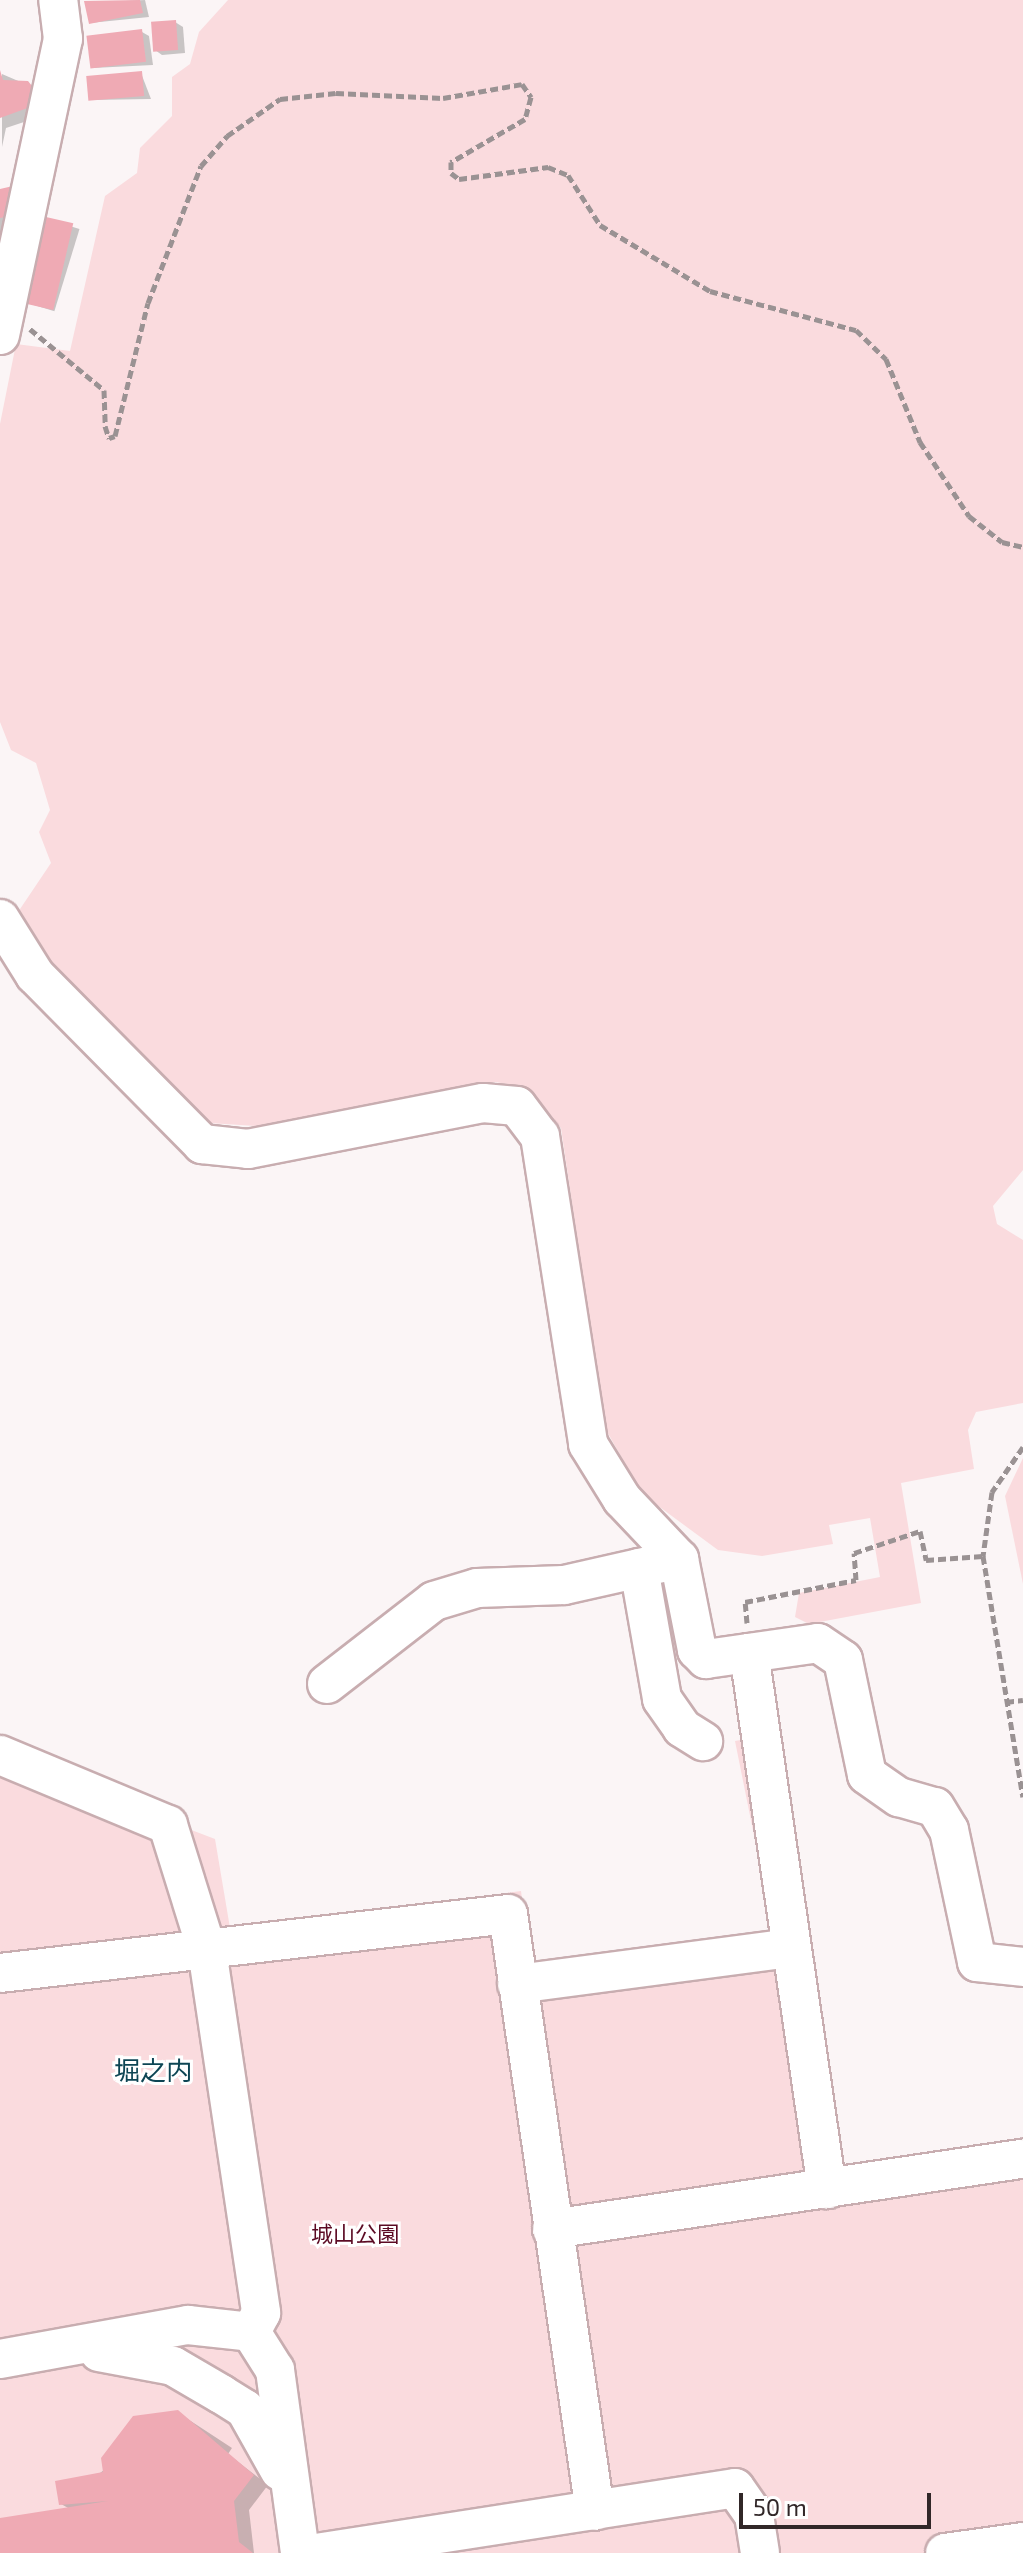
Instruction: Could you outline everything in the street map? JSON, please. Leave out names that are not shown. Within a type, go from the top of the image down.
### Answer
[{"type":"street","points":[[3,305],[63,39],[58,0]]},
{"type":"street","points":[[0,919],[18,978],[202,1144],[248,1149],[483,1103],[517,1106],[540,1136],[588,1444],[622,1499],[679,1559],[697,1650],[706,1659],[818,1643],[843,1660],[867,1775],[899,1797],[935,1807],[949,1830],[977,1962],[1023,1967]]},
{"type":"street","points":[[327,1684],[434,1601],[679,1559]]},
{"type":"street","points":[[639,1568],[662,1699],[682,1728],[703,1741]]},
{"type":"street","points":[[749,1653],[789,1948],[827,2189]]},
{"type":"street","points":[[0,1755],[168,1825],[207,1950],[261,2313],[251,2332]]},
{"type":"street","points":[[0,1973],[508,1914],[595,2511]]},
{"type":"street","points":[[517,1984],[789,1948]]},
{"type":"street","points":[[552,2229],[1023,2159]]},
{"type":"street","points":[[0,2359],[188,2325],[251,2332]]},
{"type":"street","points":[[251,2332],[275,2370],[300,2553]]},
{"type":"street","points":[[54,2351],[130,2352],[173,2366],[245,2409],[291,2495]]},
{"type":"street","points":[[245,2409],[265,2401],[275,2370]]},
{"type":"street","points":[[316,2553],[735,2488],[754,2515],[760,2553]]},
{"type":"street","points":[[945,2553],[1023,2542]]},
{"type":"path","points":[[3,305],[52,341],[104,390],[109,438],[123,421],[148,303],[201,166],[227,136],[280,99],[336,93],[418,99],[522,84],[531,97],[525,119],[451,162],[451,173],[459,179],[548,167],[568,175],[600,225],[710,291],[856,330],[886,359],[920,442],[969,516],[1002,542],[1023,547]]},
{"type":"path","points":[[1023,1447],[992,1492],[983,1556],[1023,1797]]},
{"type":"path","points":[[749,1653],[745,1602],[856,1580],[854,1553],[920,1531],[926,1560],[983,1556]]},
{"type":"path","points":[[1006,1702],[1023,1700]]},
{"type":"green space","points":[[228,0],[1023,0],[1023,1170],[993,1206],[997,1224],[1023,1240],[1023,1403],[976,1412],[968,1430],[974,1469],[901,1483],[921,1603],[809,1624],[795,1617],[799,1593],[880,1577],[870,1518],[829,1525],[833,1544],[762,1556],[718,1550],[642,1494],[605,1428],[561,1128],[526,1087],[495,1082],[274,1127],[209,1123],[65,983],[18,912],[51,863],[39,832],[50,810],[36,763],[11,750],[0,722],[0,424],[16,344],[70,351],[105,196],[137,173],[140,148],[172,116],[172,77],[190,64],[199,32]]},
{"type":"green space","points":[[1023,1458],[1023,1584],[1005,1496]]},
{"type":"green space","name":"城山公園","points":[[781,1733],[841,2166],[1023,2140],[1023,2553],[0,2553],[0,1757],[215,1839],[230,1928],[521,1891],[531,1967],[774,1935],[735,1741]]},
{"type":"building","points":[[140,0],[143,13],[89,24],[84,1]]},
{"type":"building","points":[[176,20],[178,50],[153,52],[151,22]]},
{"type":"building","points":[[142,29],[146,62],[90,69],[86,36]]},
{"type":"building","points":[[0,70],[3,80],[28,81],[36,91],[33,106],[0,118]]},
{"type":"building","points":[[142,71],[144,96],[88,101],[86,76]]},
{"type":"building","points":[[13,186],[6,217],[0,218],[0,189]]},
{"type":"building","points":[[46,217],[73,223],[53,310],[26,304]]},
{"type":"building","points":[[178,2410],[254,2475],[234,2501],[239,2542],[253,2553],[0,2553],[0,2518],[108,2501],[59,2505],[55,2481],[103,2472],[101,2458],[133,2416]]},
{"type":"district","name":"堀之内","points":[[153,2070]]}]
